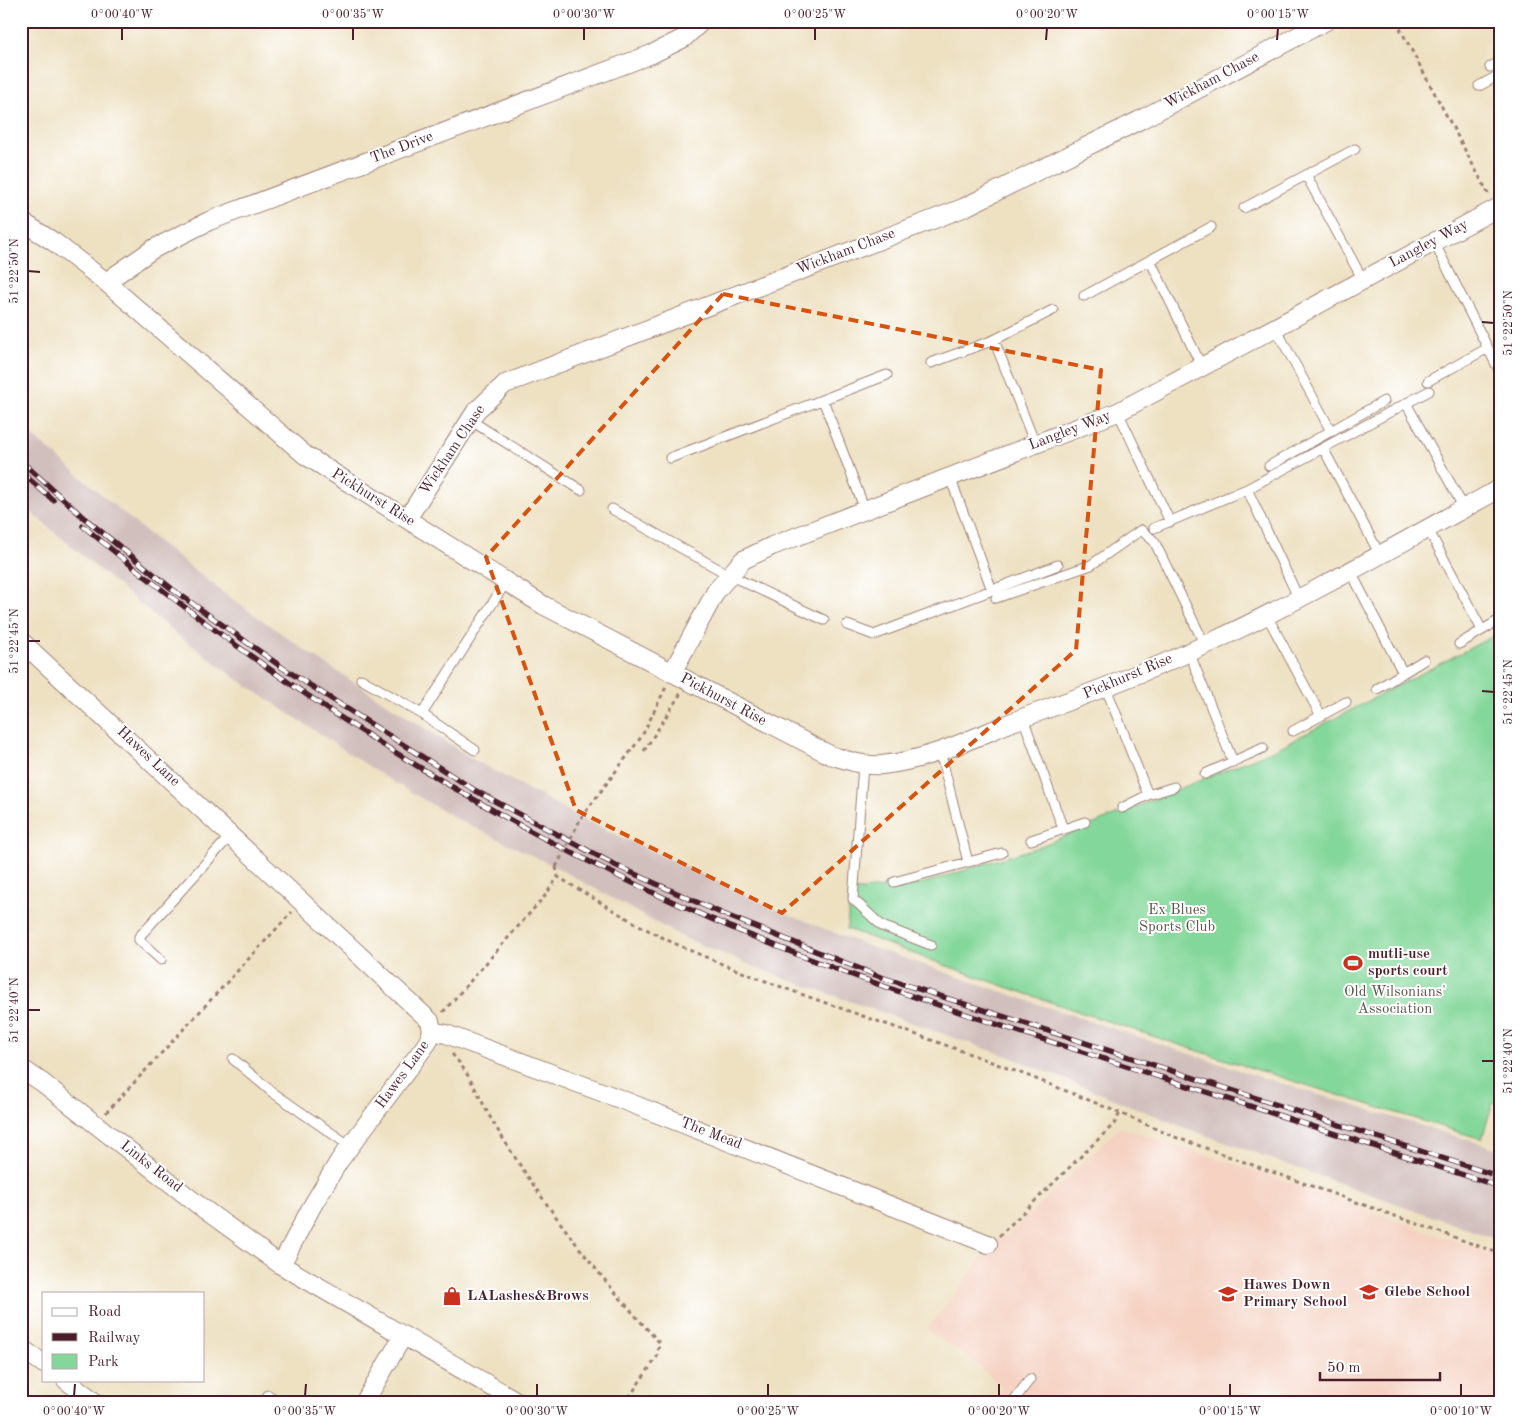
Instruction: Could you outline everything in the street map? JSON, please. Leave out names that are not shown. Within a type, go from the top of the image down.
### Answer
[{"type":"street","name":"The Drive","points":[[106,282],[153,250],[209,221],[652,54],[684,38],[702,21]]},
{"type":"street","name":"Wickham Chase","points":[[407,519],[470,420],[492,394],[505,384],[523,375],[963,208],[1140,120],[1326,21]]},
{"type":"street","name":"Langley Way","points":[[680,678],[716,591],[743,560],[772,546],[1118,412],[1498,207]]},
{"type":"street","name":"Pickhurst Rise","points":[[21,221],[54,242],[106,282],[305,455],[543,605],[830,755],[863,765],[881,765],[940,752],[1023,718],[1106,688],[1197,648],[1266,614],[1380,555],[1501,488]]},
{"type":"street","name":"Hawes Lane","points":[[25,651],[302,900],[426,1016],[439,1032],[423,1050],[350,1146],[311,1208],[281,1265]]},
{"type":"street","name":"The Mead","points":[[439,1032],[620,1099],[988,1244]]},
{"type":"street","name":"Links Road","points":[[21,1068],[239,1236],[281,1265]]},
{"type":"street","points":[[281,1265],[520,1403]]},
{"type":"street","points":[[364,1403],[403,1336]]},
{"type":"street","points":[[21,1348],[42,1363]]},
{"type":"street","points":[[69,1382],[96,1403]]},
{"type":"lane","points":[[1490,67],[1501,61]]},
{"type":"lane","points":[[1479,86],[1501,74]]},
{"type":"lane","points":[[1244,208],[1355,150]]},
{"type":"lane","points":[[1306,175],[1363,280]]},
{"type":"lane","points":[[1084,296],[1211,227]]},
{"type":"lane","points":[[1434,242],[1501,374]]},
{"type":"lane","points":[[1150,260],[1202,367]]},
{"type":"lane","points":[[931,363],[994,340],[1053,310]]},
{"type":"lane","points":[[1275,328],[1331,431]]},
{"type":"lane","points":[[994,340],[1034,444]]},
{"type":"lane","points":[[1154,528],[1247,490],[1406,403],[1428,386],[1488,348]]},
{"type":"lane","points":[[670,458],[887,375]]},
{"type":"lane","points":[[823,400],[865,510]]},
{"type":"lane","points":[[1268,466],[1384,401]]},
{"type":"lane","points":[[1406,403],[1464,508]]},
{"type":"lane","points":[[1118,412],[1170,522]]},
{"type":"lane","points":[[470,420],[580,490]]},
{"type":"lane","points":[[1323,448],[1380,555]]},
{"type":"lane","points":[[950,477],[994,594]]},
{"type":"lane","points":[[1247,490],[1298,597]]},
{"type":"lane","points":[[612,508],[729,575],[824,620]]},
{"type":"lane","points":[[1428,528],[1482,630]]},
{"type":"lane","points":[[847,626],[874,635],[994,594],[1090,565],[1140,530],[1154,541],[1197,648],[1233,762]]},
{"type":"lane","points":[[994,594],[1058,565]]},
{"type":"lane","points":[[1350,570],[1403,673]]},
{"type":"lane","points":[[422,714],[506,582]]},
{"type":"lane","points":[[1266,614],[1321,716]]},
{"type":"lane","points":[[1459,644],[1501,619]]},
{"type":"lane","points":[[1377,689],[1424,660]]},
{"type":"lane","points":[[362,679],[422,714],[475,750]]},
{"type":"lane","points":[[1106,688],[1148,795]]},
{"type":"lane","points":[[1293,731],[1346,702]]},
{"type":"lane","points":[[1023,718],[1063,829]]},
{"type":"lane","points":[[1205,774],[1263,748]]},
{"type":"lane","points":[[940,752],[968,862]]},
{"type":"lane","points":[[863,765],[853,899],[882,926],[930,944]]},
{"type":"lane","points":[[1122,808],[1148,795],[1174,787]]},
{"type":"lane","points":[[1031,840],[1085,822]]},
{"type":"lane","points":[[162,960],[139,940],[139,937],[231,835]]},
{"type":"lane","points":[[894,882],[1002,853]]},
{"type":"lane","points":[[232,1059],[272,1092],[350,1146]]},
{"type":"lane","points":[[1012,1403],[1030,1379]]},
{"type":"lane","points":[[268,1395],[282,1403]]},
{"type":"path","points":[[1396,21],[1498,207]]},
{"type":"path","points":[[644,751],[680,678]]},
{"type":"path","points":[[624,1403],[657,1357],[659,1342],[611,1289],[524,1169],[498,1132],[473,1083],[445,1047],[439,1032],[445,1007],[544,897],[558,877],[556,867],[581,818],[642,736],[680,678]]},
{"type":"path","points":[[558,877],[636,924],[677,944],[831,1005],[1002,1066],[1120,1112],[1172,1136],[1501,1254]]},
{"type":"path","points":[[95,1124],[302,900]]},
{"type":"path","points":[[988,1244],[1004,1232],[1114,1124],[1120,1112]]},
{"type":"highlighted area","points":[[723,294],[1101,370],[1076,650],[782,913],[576,810],[486,557]]},
{"type":"shaded area","points":[[21,426],[141,528],[221,591],[312,655],[474,760],[581,818],[780,911],[868,946],[1257,1076],[1501,1150],[1501,1241],[1188,1129],[1015,1059],[772,974],[682,937],[556,867],[457,819],[385,777],[237,679],[170,629],[21,504]]},
{"type":"shaded area","name":"Hawes Down Primary School","points":[[1120,1127],[1277,1178],[1501,1257],[1501,1403],[995,1403],[1003,1387],[969,1358],[927,1330],[984,1255],[988,1244],[1007,1236]]},
{"type":"green space","name":"Ex Blues Sports Club","points":[[1501,632],[1501,1106],[1493,1102],[1482,1139],[1242,1065],[1083,1013],[847,929],[850,891],[918,885],[1038,847],[1276,749]]},
{"type":"railway","points":[[21,461],[83,517],[172,589],[283,668],[476,791],[617,866],[723,914],[878,976],[1501,1177]]},
{"type":"railway","points":[[21,472],[53,500]]},
{"type":"railway","points":[[83,526],[236,645],[316,701],[397,754],[566,850],[653,893],[784,949],[913,996],[1501,1187]]},
{"type":"place","name":"mutli-use sports court","points":[[1353,963]]},
{"type":"place","name":"Glebe School","points":[[1369,1292]]},
{"type":"place","name":"Hawes Down Primary School","points":[[1228,1294]]},
{"type":"place","name":"LALashes&Brows","points":[[452,1296]]},
{"type":"park label","name":"Old Wilsonians' Association","points":[[1395,1000]]}]
